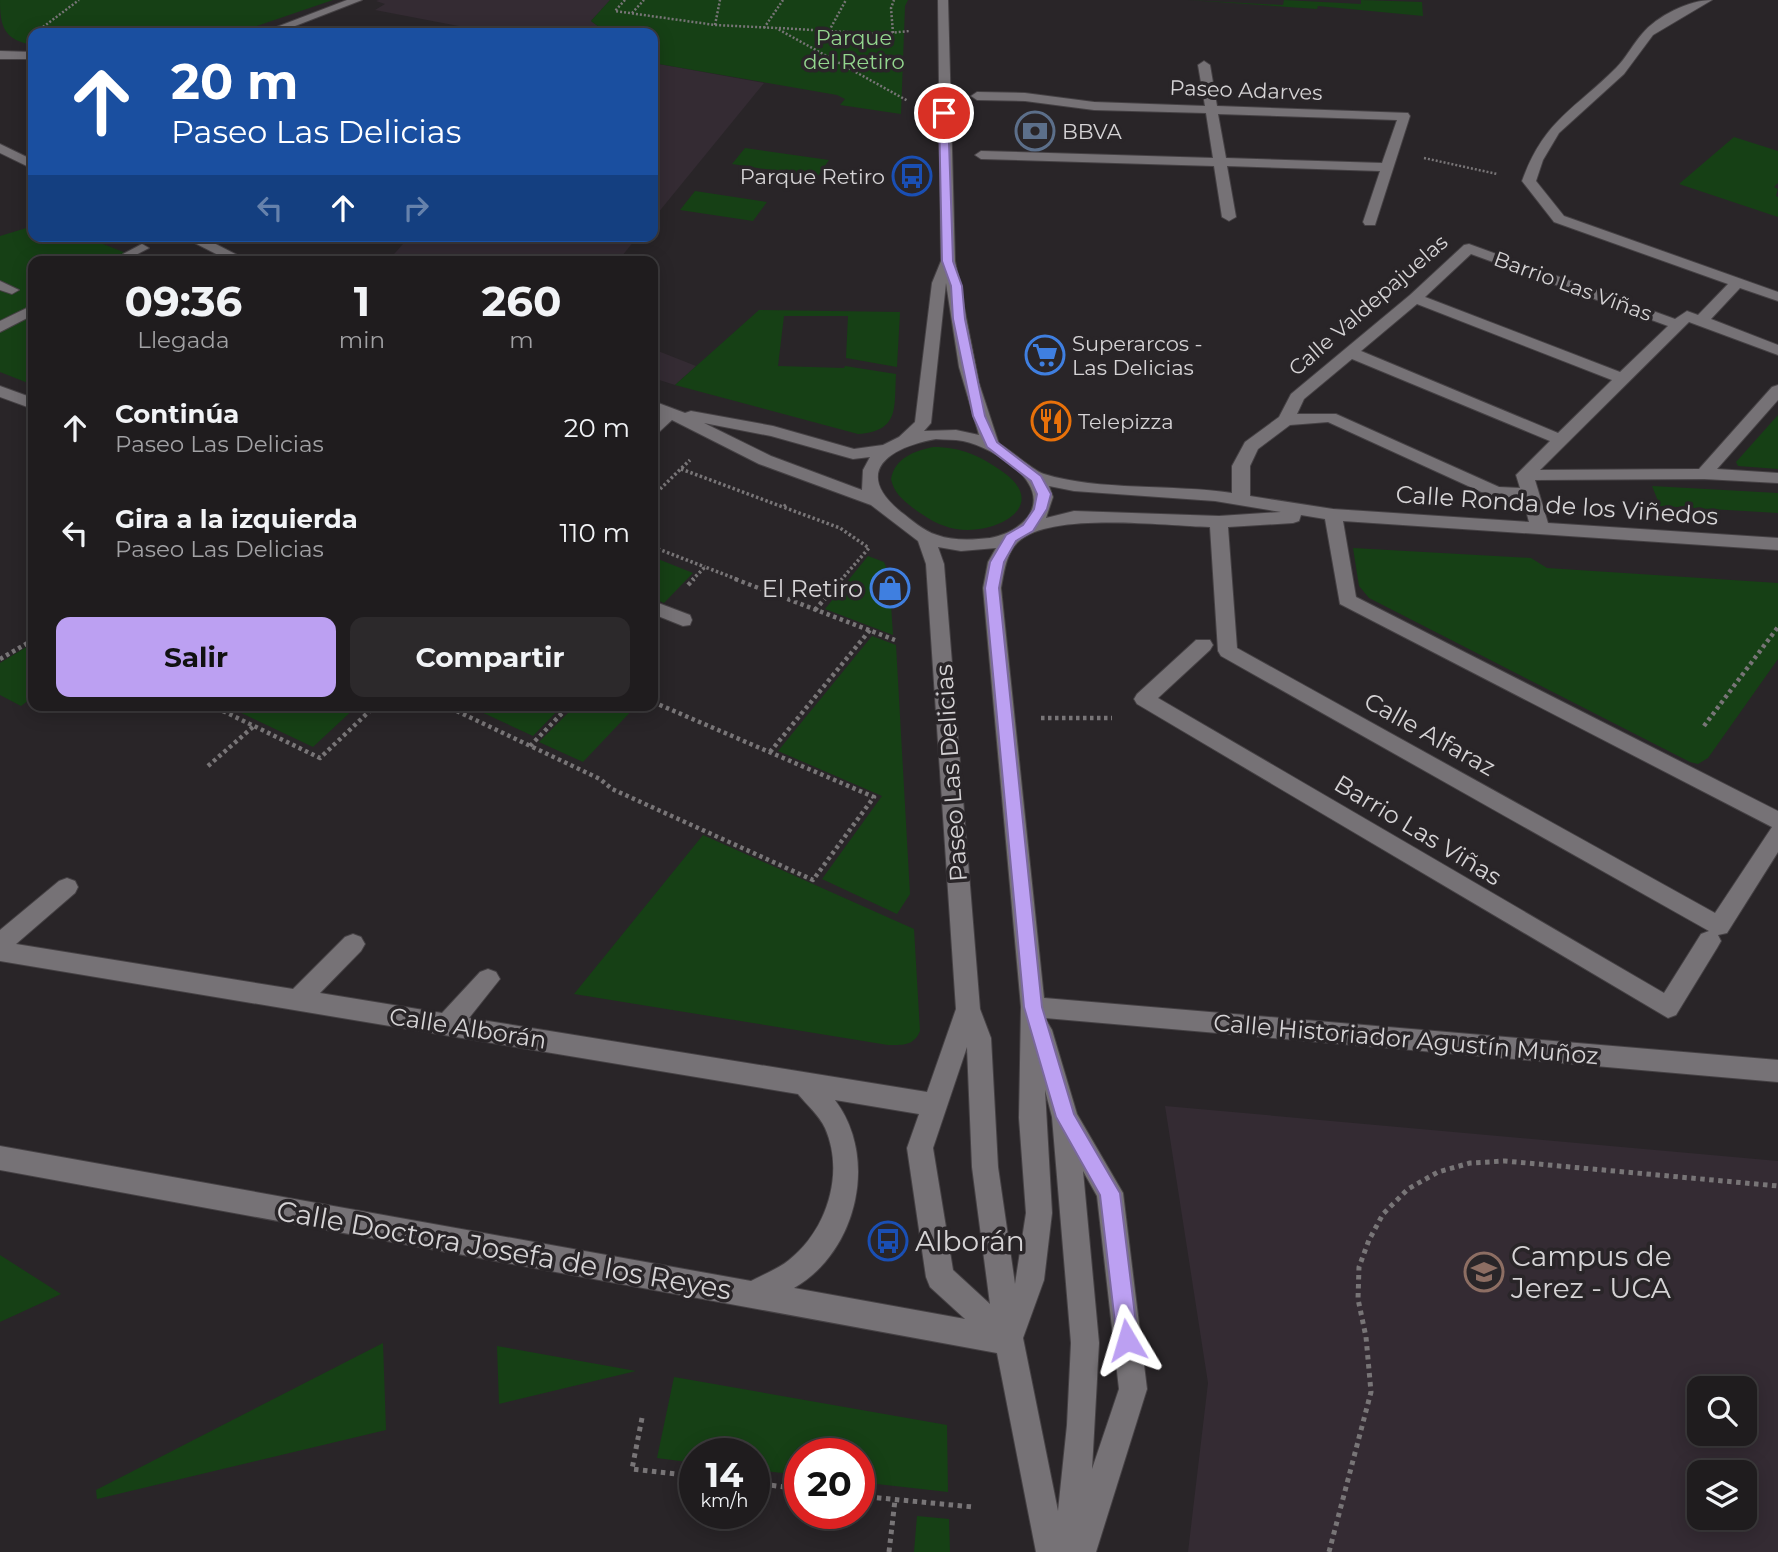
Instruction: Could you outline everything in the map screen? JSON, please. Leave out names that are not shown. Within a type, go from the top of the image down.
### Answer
[{"type":"street","points":[[286,28],[357,0]]},
{"type":"street","points":[[943,0],[948,261],[956,286],[959,319],[975,398],[991,444]]},
{"type":"street","points":[[1707,0],[1651,30],[1622,69],[1549,133],[1536,157],[1529,181],[1559,219],[1778,297]]},
{"type":"street","points":[[0,55],[28,56]]},
{"type":"street","points":[[1204,65],[1229,217]]},
{"type":"street","name":"Paseo Adarves","points":[[977,96],[1025,97],[1094,106],[1404,116],[1370,222]]},
{"type":"street","points":[[0,148],[28,162]]},
{"type":"street","points":[[981,155],[1387,167]]},
{"type":"street","points":[[201,242],[231,256]]},
{"type":"street","name":"Calle Valdepajuelas","points":[[1241,500],[1241,466],[1251,446],[1286,420],[1297,397],[1415,298],[1469,248]]},
{"type":"street","name":"Barrio Las Viñas","points":[[1469,248],[1678,325]]},
{"type":"street","points":[[875,500],[868,481],[873,464],[923,423],[939,283],[948,261]]},
{"type":"street","points":[[1737,283],[1701,321],[1778,350]]},
{"type":"street","points":[[0,327],[21,296]]},
{"type":"street","points":[[1415,298],[1623,379]]},
{"type":"street","name":"Barrio Las Viñas","points":[[1525,475],[1687,316],[1701,321]]},
{"type":"street","points":[[1351,353],[1560,440]]},
{"type":"street","points":[[1704,474],[1778,390]]},
{"type":"street","points":[[0,391],[28,402]]},
{"type":"street","points":[[658,408],[773,431],[853,454],[887,450]]},
{"type":"street","points":[[658,424],[671,412]]},
{"type":"street","points":[[671,412],[729,444],[783,468],[875,500],[926,538],[957,545],[986,545],[1019,533]]},
{"type":"street","points":[[1286,420],[1330,417],[1496,492],[1530,494]]},
{"type":"street","points":[[905,440],[936,434],[955,435],[991,444],[1037,478],[1044,494],[1041,509],[997,562],[992,588],[1033,1007],[1032,1118],[1039,1213],[1030,1280],[1009,1341]]},
{"type":"street","points":[[1540,528],[1525,475],[1704,474],[1778,478]]},
{"type":"street","name":"Calle Ronda de los Viñedos","points":[[1037,478],[1074,486],[1241,500],[1333,515],[1778,544]]},
{"type":"street","points":[[1333,515],[1347,600],[1778,821]]},
{"type":"street","name":"Calle Ronda de los Viñedos","points":[[1019,533],[1074,517],[1219,522],[1333,515]]},
{"type":"street","name":"Calle Alfaraz","points":[[1219,522],[1228,651],[1714,934]]},
{"type":"street","name":"Paseo Las Delicias","points":[[926,538],[935,564],[968,1009],[979,1038],[985,1167],[1009,1341],[1051,1552]]},
{"type":"street","points":[[658,609],[684,620]]},
{"type":"street","points":[[1144,699],[1203,645]]},
{"type":"street","name":"Barrio Las Viñas","points":[[1144,699],[1668,1008],[1778,834]]},
{"type":"street","points":[[0,944],[67,887]]},
{"type":"street","points":[[298,1000],[352,944]]},
{"type":"street","name":"Calle Alborán","points":[[0,951],[935,1105]]},
{"type":"street","points":[[448,1024],[488,979]]},
{"type":"street","points":[[1033,1007],[1065,1117],[1084,1343],[1082,1426],[1069,1552]]},
{"type":"street","name":"Calle Historiador Agustín Muñoz","points":[[1033,1007],[1778,1071]]},
{"type":"street","name":"Paseo Las Delicias","points":[[968,1009],[920,1148],[940,1277],[1009,1341]]},
{"type":"street","points":[[752,1295],[802,1267],[830,1233],[845,1194],[846,1154],[834,1120],[805,1083]]},
{"type":"street","points":[[1065,1117],[1110,1193],[1133,1389],[1081,1552]]},
{"type":"street","name":"Calle Doctora Josefa de los Reyes","points":[[0,1158],[1009,1341]]},
{"type":"path","points":[[43,28],[79,0]]},
{"type":"path","points":[[625,0],[615,11],[715,25],[829,32],[911,31]]},
{"type":"path","points":[[632,13],[644,0]]},
{"type":"path","points":[[715,25],[720,0]]},
{"type":"path","points":[[764,27],[783,0]]},
{"type":"path","points":[[829,32],[846,0]]},
{"type":"path","points":[[893,33],[891,8],[894,0]]},
{"type":"path","points":[[776,28],[908,101]]},
{"type":"path","points":[[1392,152],[1529,181]]},
{"type":"path","points":[[658,491],[692,458]]},
{"type":"path","points":[[681,470],[840,528],[869,548],[815,610]]},
{"type":"path","points":[[783,507],[793,498]]},
{"type":"path","points":[[658,549],[895,640]]},
{"type":"path","points":[[658,609],[705,567]]},
{"type":"path","points":[[1704,726],[1778,627]]},
{"type":"path","points":[[769,752],[870,630]]},
{"type":"path","points":[[0,659],[28,642]]},
{"type":"path","points":[[1040,718],[1123,718],[1144,699]]},
{"type":"path","points":[[457,711],[543,751],[639,804],[813,880],[874,797],[658,704]]},
{"type":"path","points":[[223,711],[320,758],[370,711]]},
{"type":"path","points":[[530,746],[564,711]]},
{"type":"path","points":[[208,766],[254,726]]},
{"type":"path","points":[[538,757],[543,751]]},
{"type":"path","points":[[1329,1552],[1371,1392],[1366,1337],[1358,1299],[1359,1267],[1383,1214],[1408,1189],[1438,1172],[1470,1163],[1506,1161],[1778,1186]]},
{"type":"path","points":[[642,1418],[632,1469],[679,1474]]},
{"type":"path","points":[[875,1498],[974,1507]]},
{"type":"path","points":[[890,1552],[895,1500]]},
{"type":"shaded area","points":[[610,0],[591,21],[600,28],[469,28],[375,10],[385,4],[376,1]]},
{"type":"shaded area","points":[[658,64],[764,83],[658,213]]},
{"type":"shaded area","points":[[405,242],[633,242],[622,256],[392,256]]},
{"type":"shaded area","points":[[658,351],[696,366],[675,385],[658,380]]},
{"type":"shaded area","name":"Campus de Jerez - UCA","points":[[1165,1106],[1778,1161],[1778,1552],[1188,1552],[1208,1383]]},
{"type":"green space","points":[[0,0],[333,0],[251,28],[28,28],[28,44],[10,36],[1,18]]},
{"type":"green space","name":"Parque del Retiro","points":[[610,0],[908,0],[905,6],[901,114],[840,105],[845,99],[837,95],[658,64],[658,28],[600,28],[591,21]]},
{"type":"green space","points":[[1188,0],[1283,5],[1284,0],[1361,4],[1361,0],[1422,2],[1423,16],[1318,6],[1317,9]]},
{"type":"green space","points":[[1734,137],[1778,151],[1778,183],[1774,187],[1778,189],[1778,217],[1679,184]]},
{"type":"green space","points":[[745,148],[829,160],[817,177],[732,164]]},
{"type":"green space","points":[[695,191],[767,202],[753,221],[680,210]]},
{"type":"green space","points":[[28,228],[28,242],[98,242],[133,256],[28,256],[28,383],[0,372],[0,236]]},
{"type":"green space","points":[[759,310],[900,312],[897,367],[846,358],[848,316],[784,316],[778,366],[845,366],[896,374],[894,407],[888,423],[872,432],[858,434],[675,385]]},
{"type":"green space","points":[[1778,415],[1778,469],[1738,466],[1736,462]]},
{"type":"green space","points":[[933,447],[970,453],[1003,472],[1017,485],[1022,497],[1012,516],[986,528],[956,529],[933,521],[905,502],[894,488],[891,479],[893,472],[906,457]]},
{"type":"green space","points":[[1652,486],[1778,493],[1778,513],[1660,506]]},
{"type":"green space","points":[[1353,548],[1531,558],[1547,568],[1778,583],[1778,659],[1708,758],[1698,764],[1690,762],[1369,598],[1359,586]]},
{"type":"green space","points":[[868,556],[884,562],[889,574],[893,635],[825,609]]},
{"type":"green space","points":[[658,559],[693,573],[664,603],[658,600]]},
{"type":"green space","points":[[872,636],[896,645],[910,894],[897,914],[822,879],[882,796],[778,751]]},
{"type":"green space","points":[[28,646],[28,701],[21,706],[0,695],[0,663]]},
{"type":"green space","points":[[237,711],[352,711],[313,747]]},
{"type":"green space","points":[[479,711],[557,711],[533,736]]},
{"type":"green space","points":[[570,711],[631,711],[583,762],[539,742]]},
{"type":"green space","points":[[703,835],[914,929],[920,1031],[915,1040],[903,1045],[888,1045],[574,994]]},
{"type":"green space","points":[[0,1255],[61,1294],[0,1322]]},
{"type":"green space","points":[[383,1343],[386,1430],[97,1499],[96,1490]]},
{"type":"green space","points":[[497,1346],[636,1371],[499,1404]]},
{"type":"green space","points":[[674,1377],[947,1425],[948,1492],[875,1484],[875,1438],[784,1438],[784,1473],[770,1472],[770,1438],[679,1438],[679,1461],[657,1458]]},
{"type":"green space","points":[[917,1516],[949,1519],[950,1552],[914,1552]]},
{"type":"place","name":"BBVA","points":[[1035,131]]},
{"type":"place","name":"Parque Retiro","points":[[912,176]]},
{"type":"place","name":"Superarcos - Las Delicias","points":[[1045,355]]},
{"type":"place","name":"Telepizza","points":[[1051,421]]},
{"type":"place","name":"El Retiro","points":[[890,588]]},
{"type":"place","name":"Alborán","points":[[888,1241]]},
{"type":"place","name":"Campus de Jerez - UCA","points":[[1484,1272]]},
{"type":"route","points":[[944,113],[948,261],[956,286],[959,319],[979,416],[991,444],[1037,478],[1044,494],[1041,509],[1028,528],[1011,538],[997,562],[992,588],[1033,1007],[1065,1117],[1110,1193],[1127,1340]]}]
